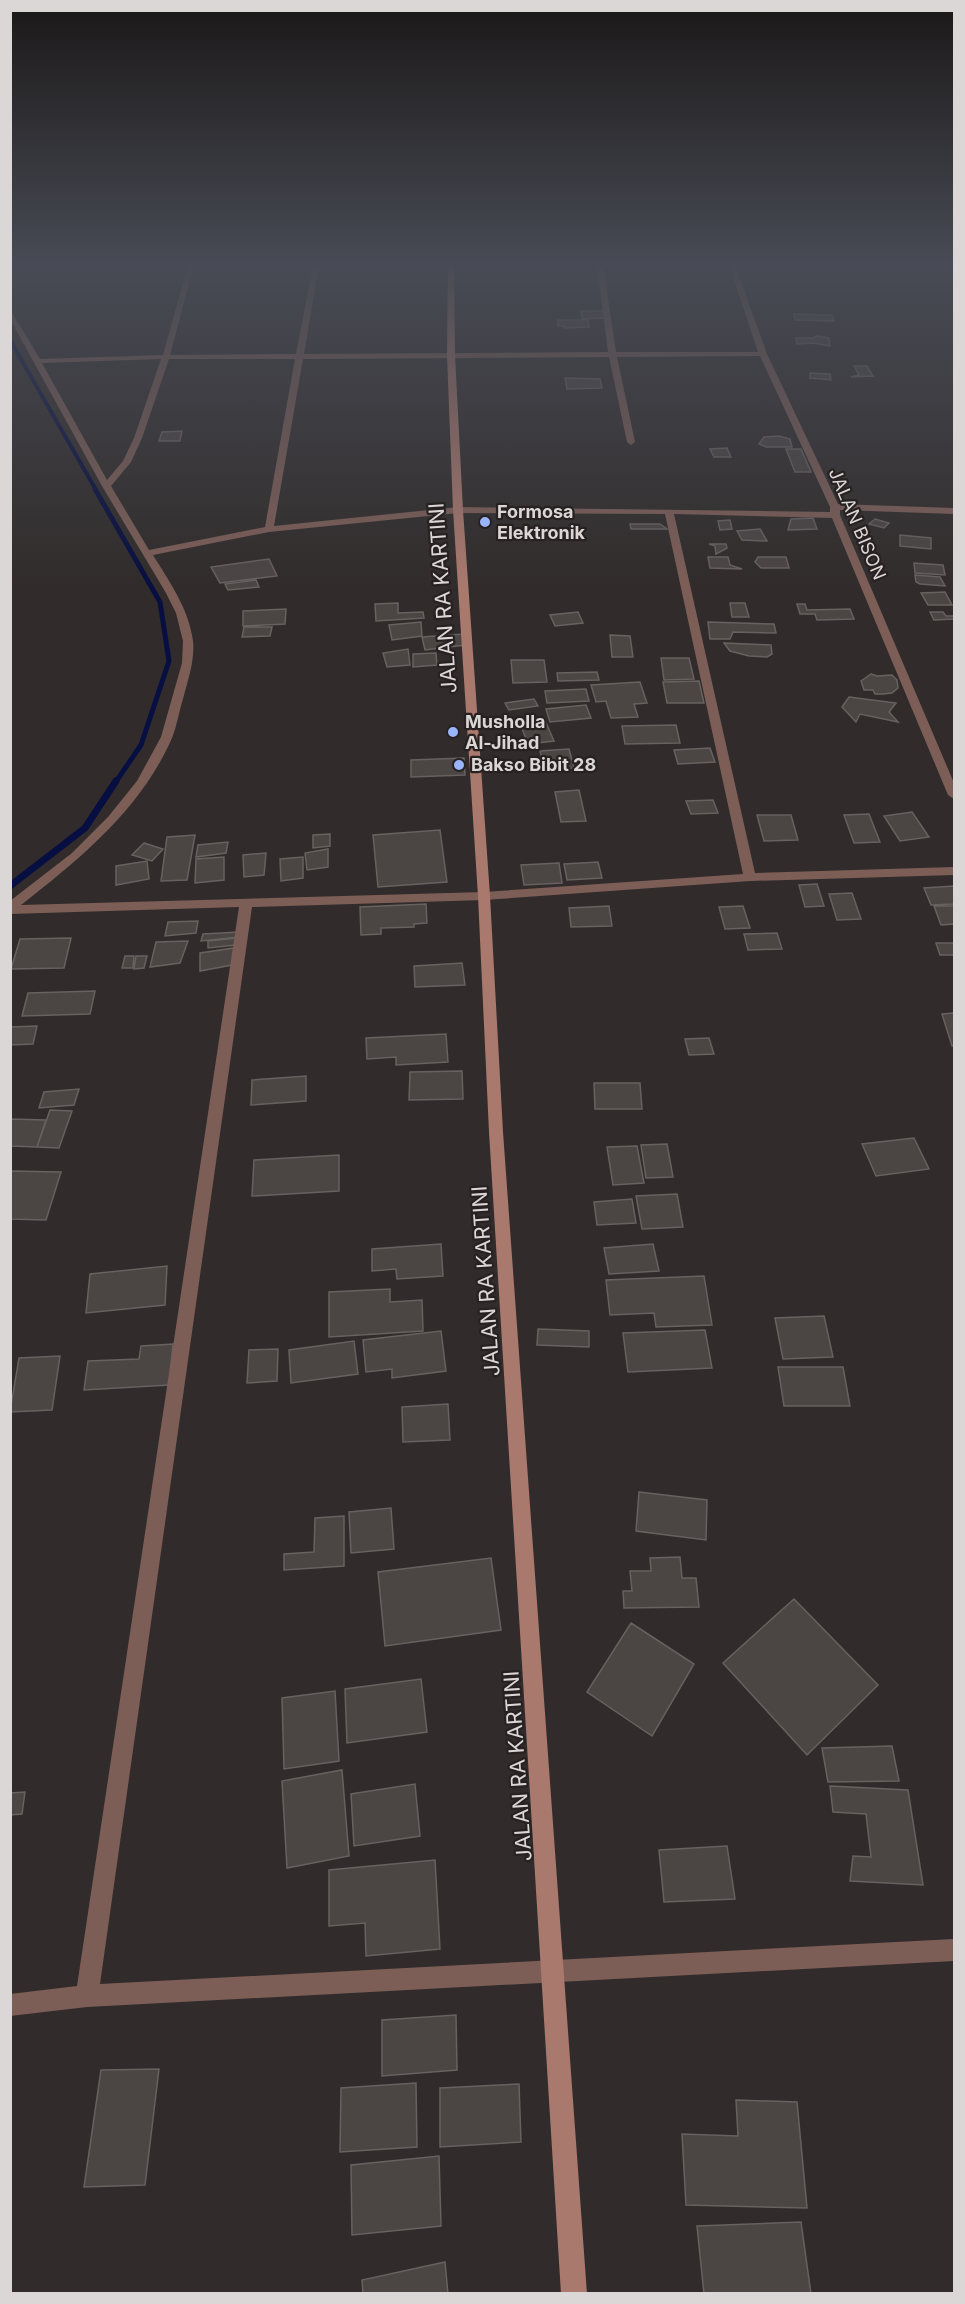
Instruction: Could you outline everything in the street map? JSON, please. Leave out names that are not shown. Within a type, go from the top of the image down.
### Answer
[{"type":"main road","name":"JALAN RA KARTINI","points":[[452,373],[496,1132],[574,2294]]},
{"type":"street","points":[[10,909],[76,856],[112,820],[142,782],[167,737],[187,663],[189,641],[181,613],[106,486],[44,373]]},
{"type":"street","points":[[106,486],[127,462],[138,438],[161,373]]},
{"type":"street","points":[[269,529],[298,373]]},
{"type":"street","points":[[616,373],[631,442]]},
{"type":"street","name":"JALAN BISON","points":[[771,373],[835,511],[954,795]]},
{"type":"street","points":[[147,553],[269,529],[458,510],[954,511]]},
{"type":"street","points":[[669,511],[750,877]]},
{"type":"street","points":[[10,909],[484,896],[750,877],[954,871]]},
{"type":"street","points":[[87,1996],[246,902]]},
{"type":"street","points":[[10,2005],[87,1996],[954,1950]]},
{"type":"building","points":[[810,373],[830,374],[831,380],[810,378]]},
{"type":"building","points":[[858,373],[871,373],[873,376],[851,377],[859,375]]},
{"type":"building","points":[[565,378],[600,379],[602,388],[567,389]]},
{"type":"building","points":[[182,431],[180,441],[159,441],[162,432]]},
{"type":"building","points":[[779,436],[790,439],[792,447],[766,447],[759,444],[764,437]]},
{"type":"building","points":[[727,448],[731,457],[714,457],[710,449]]},
{"type":"building","points":[[786,449],[801,449],[811,472],[795,472]]},
{"type":"building","points":[[813,518],[817,529],[788,530],[791,519]]},
{"type":"building","points":[[875,519],[889,523],[884,528],[869,524]]},
{"type":"building","points":[[730,520],[732,529],[720,530],[718,521]]},
{"type":"building","points":[[630,524],[660,524],[667,529],[631,529]]},
{"type":"building","points":[[760,529],[767,541],[742,540],[737,531]]},
{"type":"building","points":[[900,535],[931,538],[931,549],[900,546]]},
{"type":"building","points":[[709,544],[726,544],[727,548],[716,554],[715,546]]},
{"type":"building","points":[[708,557],[728,557],[730,565],[742,569],[710,568]]},
{"type":"building","points":[[758,557],[786,557],[789,568],[761,568],[755,562]]},
{"type":"building","points":[[269,559],[277,576],[220,583],[211,567]]},
{"type":"building","points":[[914,563],[943,565],[945,575],[915,573]]},
{"type":"building","points":[[915,575],[940,577],[945,586],[920,584],[916,582]]},
{"type":"building","points":[[256,580],[259,587],[228,590],[225,584]]},
{"type":"building","points":[[945,592],[952,605],[928,605],[921,593]]},
{"type":"building","points":[[398,603],[398,613],[423,612],[424,618],[376,621],[375,604]]},
{"type":"building","points":[[730,603],[745,603],[749,617],[732,617]]},
{"type":"building","points":[[797,604],[805,604],[807,610],[850,609],[854,619],[817,620],[815,614],[800,614]]},
{"type":"building","points":[[286,609],[285,624],[243,626],[243,611]]},
{"type":"building","points":[[578,612],[583,623],[555,626],[550,615]]},
{"type":"building","points":[[930,612],[943,612],[946,616],[954,616],[954,619],[934,620]]},
{"type":"building","points":[[421,622],[422,636],[392,640],[389,625]]},
{"type":"building","points":[[708,622],[774,624],[776,633],[733,632],[730,639],[710,639]]},
{"type":"building","points":[[244,627],[272,627],[270,636],[242,637]]},
{"type":"building","points":[[464,634],[465,645],[425,650],[422,637]]},
{"type":"building","points":[[610,635],[630,636],[633,657],[612,657]]},
{"type":"building","points":[[724,643],[771,645],[772,654],[767,657],[749,656],[730,651]]},
{"type":"building","points":[[408,649],[410,665],[387,667],[383,653]]},
{"type":"building","points":[[436,653],[437,665],[413,667],[413,654]]},
{"type":"building","points":[[661,658],[689,658],[694,679],[664,680]]},
{"type":"building","points":[[511,660],[544,660],[547,682],[513,683]]},
{"type":"building","points":[[597,672],[599,680],[558,681],[557,673]]},
{"type":"building","points":[[871,674],[892,675],[897,680],[898,688],[892,693],[883,694],[875,694],[873,690],[864,690],[861,681]]},
{"type":"building","points":[[699,681],[704,703],[667,703],[663,682]]},
{"type":"building","points":[[640,682],[647,703],[634,704],[638,717],[611,718],[606,701],[596,702],[591,685]]},
{"type":"building","points":[[586,689],[589,701],[547,703],[545,691]]},
{"type":"building","points":[[849,697],[896,703],[889,712],[898,722],[860,714],[856,722],[842,707]]},
{"type":"building","points":[[534,699],[538,706],[509,710],[505,703]]},
{"type":"building","points":[[586,705],[591,718],[550,722],[546,709]]},
{"type":"building","points":[[544,718],[554,741],[528,744],[519,721]]},
{"type":"building","points":[[676,725],[680,743],[625,744],[622,726]]},
{"type":"building","points":[[710,748],[715,762],[678,764],[674,750]]},
{"type":"building","points":[[569,749],[574,768],[545,770],[540,751]]},
{"type":"building","points":[[464,758],[465,775],[411,777],[411,760]]},
{"type":"building","points":[[579,790],[586,821],[561,822],[555,792]]},
{"type":"building","points":[[713,800],[718,813],[691,814],[686,801]]},
{"type":"building","points":[[912,812],[929,837],[900,841],[884,816]]},
{"type":"building","points":[[869,814],[880,842],[854,843],[844,815]]},
{"type":"building","points":[[757,815],[791,815],[798,840],[764,841]]},
{"type":"building","points":[[440,830],[447,882],[378,887],[373,835]]},
{"type":"building","points":[[330,834],[330,846],[313,848],[313,835]]},
{"type":"building","points":[[195,835],[187,880],[161,881],[167,837]]},
{"type":"building","points":[[228,842],[226,853],[196,857],[198,845]]},
{"type":"building","points":[[144,843],[163,849],[152,861],[132,855]]},
{"type":"building","points":[[328,849],[328,867],[307,870],[305,853]]},
{"type":"building","points":[[266,853],[264,875],[244,877],[243,855]]},
{"type":"building","points":[[224,857],[224,880],[195,883],[196,859]]},
{"type":"building","points":[[303,857],[303,878],[281,881],[280,859]]},
{"type":"building","points":[[147,861],[149,879],[116,885],[116,866]]},
{"type":"building","points":[[598,862],[602,878],[567,880],[564,864]]},
{"type":"building","points":[[559,863],[562,883],[524,885],[521,865]]},
{"type":"building","points":[[817,884],[824,906],[805,907],[799,885]]},
{"type":"building","points":[[954,886],[954,904],[931,905],[924,888]]},
{"type":"building","points":[[852,893],[861,919],[837,920],[829,894]]},
{"type":"building","points":[[426,904],[427,923],[414,924],[414,927],[381,928],[381,934],[361,935],[360,907]]},
{"type":"building","points":[[609,906],[612,926],[571,927],[569,908]]},
{"type":"building","points":[[743,906],[750,928],[725,929],[719,907]]},
{"type":"building","points":[[934,906],[954,906],[954,924],[941,925]]},
{"type":"building","points":[[198,921],[196,933],[165,936],[168,922]]},
{"type":"building","points":[[239,932],[239,937],[201,941],[203,934]]},
{"type":"building","points":[[777,933],[782,949],[748,950],[744,934]]},
{"type":"building","points":[[71,938],[64,968],[11,969],[20,939]]},
{"type":"building","points":[[237,938],[236,945],[208,948],[208,941]]},
{"type":"building","points":[[188,941],[180,963],[150,967],[156,942]]},
{"type":"building","points":[[936,943],[954,943],[954,955],[940,955]]},
{"type":"building","points":[[234,948],[232,965],[200,971],[200,953]]},
{"type":"building","points":[[125,956],[134,956],[133,968],[122,968]]},
{"type":"building","points":[[136,956],[147,956],[144,968],[134,969]]},
{"type":"building","points":[[462,963],[465,985],[415,987],[414,966]]},
{"type":"building","points":[[95,991],[90,1014],[22,1016],[28,993]]},
{"type":"building","points":[[954,1013],[954,1046],[952,1046],[942,1014]]},
{"type":"building","points":[[37,1026],[33,1044],[10,1045],[10,1027]]},
{"type":"building","points":[[446,1034],[448,1062],[396,1065],[396,1057],[367,1059],[366,1038]]},
{"type":"building","points":[[709,1038],[714,1054],[689,1055],[685,1039]]},
{"type":"building","points":[[462,1071],[463,1099],[409,1100],[410,1072]]},
{"type":"building","points":[[306,1076],[306,1101],[251,1105],[252,1080]]},
{"type":"building","points":[[594,1083],[640,1083],[642,1109],[595,1109]]},
{"type":"building","points":[[79,1089],[74,1105],[39,1108],[44,1092]]},
{"type":"building","points":[[50,1110],[72,1111],[59,1148],[37,1147]]},
{"type":"building","points":[[10,1119],[46,1120],[37,1147],[10,1146]]},
{"type":"building","points":[[914,1138],[929,1169],[876,1176],[862,1144]]},
{"type":"building","points":[[667,1144],[673,1177],[646,1178],[641,1145]]},
{"type":"building","points":[[637,1146],[644,1183],[613,1185],[607,1147]]},
{"type":"building","points":[[339,1155],[339,1191],[252,1196],[254,1160]]},
{"type":"building","points":[[10,1171],[61,1172],[46,1220],[10,1219]]},
{"type":"building","points":[[677,1194],[683,1227],[642,1229],[636,1196]]},
{"type":"building","points":[[632,1199],[636,1223],[597,1225],[594,1202]]},
{"type":"building","points":[[441,1244],[443,1276],[397,1279],[396,1269],[372,1271],[372,1249]]},
{"type":"building","points":[[653,1244],[659,1271],[609,1274],[604,1248]]},
{"type":"building","points":[[167,1266],[165,1305],[86,1313],[90,1274]]},
{"type":"building","points":[[704,1276],[712,1325],[656,1327],[654,1313],[610,1315],[606,1280]]},
{"type":"building","points":[[390,1289],[390,1302],[422,1300],[423,1331],[329,1337],[329,1292]]},
{"type":"building","points":[[824,1316],[833,1357],[783,1359],[775,1318]]},
{"type":"building","points":[[538,1329],[589,1331],[589,1347],[537,1345]]},
{"type":"building","points":[[705,1330],[712,1368],[628,1372],[623,1333]]},
{"type":"building","points":[[441,1331],[446,1371],[392,1378],[392,1369],[366,1372],[363,1340]]},
{"type":"building","points":[[354,1341],[358,1374],[291,1383],[289,1350]]},
{"type":"building","points":[[173,1344],[169,1385],[84,1390],[88,1361],[139,1359],[141,1346]]},
{"type":"building","points":[[278,1349],[277,1381],[247,1383],[249,1350]]},
{"type":"building","points":[[60,1356],[52,1410],[10,1412],[19,1358]]},
{"type":"building","points":[[778,1367],[843,1367],[850,1406],[784,1406]]},
{"type":"building","points":[[448,1404],[450,1440],[403,1442],[402,1407]]},
{"type":"building","points":[[639,1492],[707,1500],[706,1540],[636,1531]]},
{"type":"building","points":[[391,1508],[394,1549],[351,1553],[349,1512]]},
{"type":"building","points":[[344,1516],[344,1566],[284,1570],[284,1554],[314,1552],[315,1518]]},
{"type":"building","points":[[680,1557],[682,1578],[696,1578],[699,1607],[624,1608],[623,1591],[632,1591],[630,1571],[651,1571],[650,1558]]},
{"type":"building","points":[[491,1558],[501,1630],[385,1646],[378,1572]]},
{"type":"building","points":[[794,1599],[878,1685],[807,1755],[723,1663]]},
{"type":"building","points":[[631,1623],[694,1664],[652,1736],[587,1692]]},
{"type":"building","points":[[421,1679],[427,1732],[347,1743],[345,1689]]},
{"type":"building","points":[[335,1691],[339,1761],[284,1769],[282,1698]]},
{"type":"building","points":[[892,1746],[899,1781],[828,1782],[822,1748]]},
{"type":"building","points":[[342,1770],[349,1856],[287,1868],[282,1781]]},
{"type":"building","points":[[415,1784],[420,1836],[354,1846],[351,1794]]},
{"type":"building","points":[[830,1786],[908,1790],[923,1885],[850,1881],[853,1856],[871,1857],[866,1814],[833,1812]]},
{"type":"building","points":[[25,1792],[22,1814],[10,1815],[10,1793]]},
{"type":"building","points":[[727,1846],[735,1899],[664,1902],[659,1850]]},
{"type":"building","points":[[435,1860],[440,1949],[366,1956],[365,1923],[329,1926],[329,1870]]},
{"type":"building","points":[[456,2015],[457,2070],[382,2076],[382,2020]]},
{"type":"building","points":[[159,2069],[145,2185],[84,2187],[101,2070]]},
{"type":"building","points":[[416,2083],[417,2147],[340,2152],[341,2088]]},
{"type":"building","points":[[519,2084],[521,2142],[440,2147],[440,2088]]},
{"type":"building","points":[[736,2100],[797,2102],[807,2208],[686,2205],[682,2134],[738,2136]]},
{"type":"building","points":[[439,2156],[441,2226],[352,2235],[351,2165]]},
{"type":"building","points":[[801,2222],[811,2294],[704,2294],[697,2226]]},
{"type":"building","points":[[445,2262],[448,2294],[363,2294],[362,2280]]},
{"type":"waterway","points":[[29,373],[96,490]]},
{"type":"waterway","points":[[95,489],[160,602],[169,661],[141,745],[115,783]]},
{"type":"waterway","points":[[10,886],[85,828],[116,781]]},
{"type":"place","name":"Formosa Elektronik","points":[[485,522]]},
{"type":"place","name":"Musholla Al-Jihad","points":[[453,732]]},
{"type":"place","name":"Bakso Bibit 28","points":[[459,765]]}]
